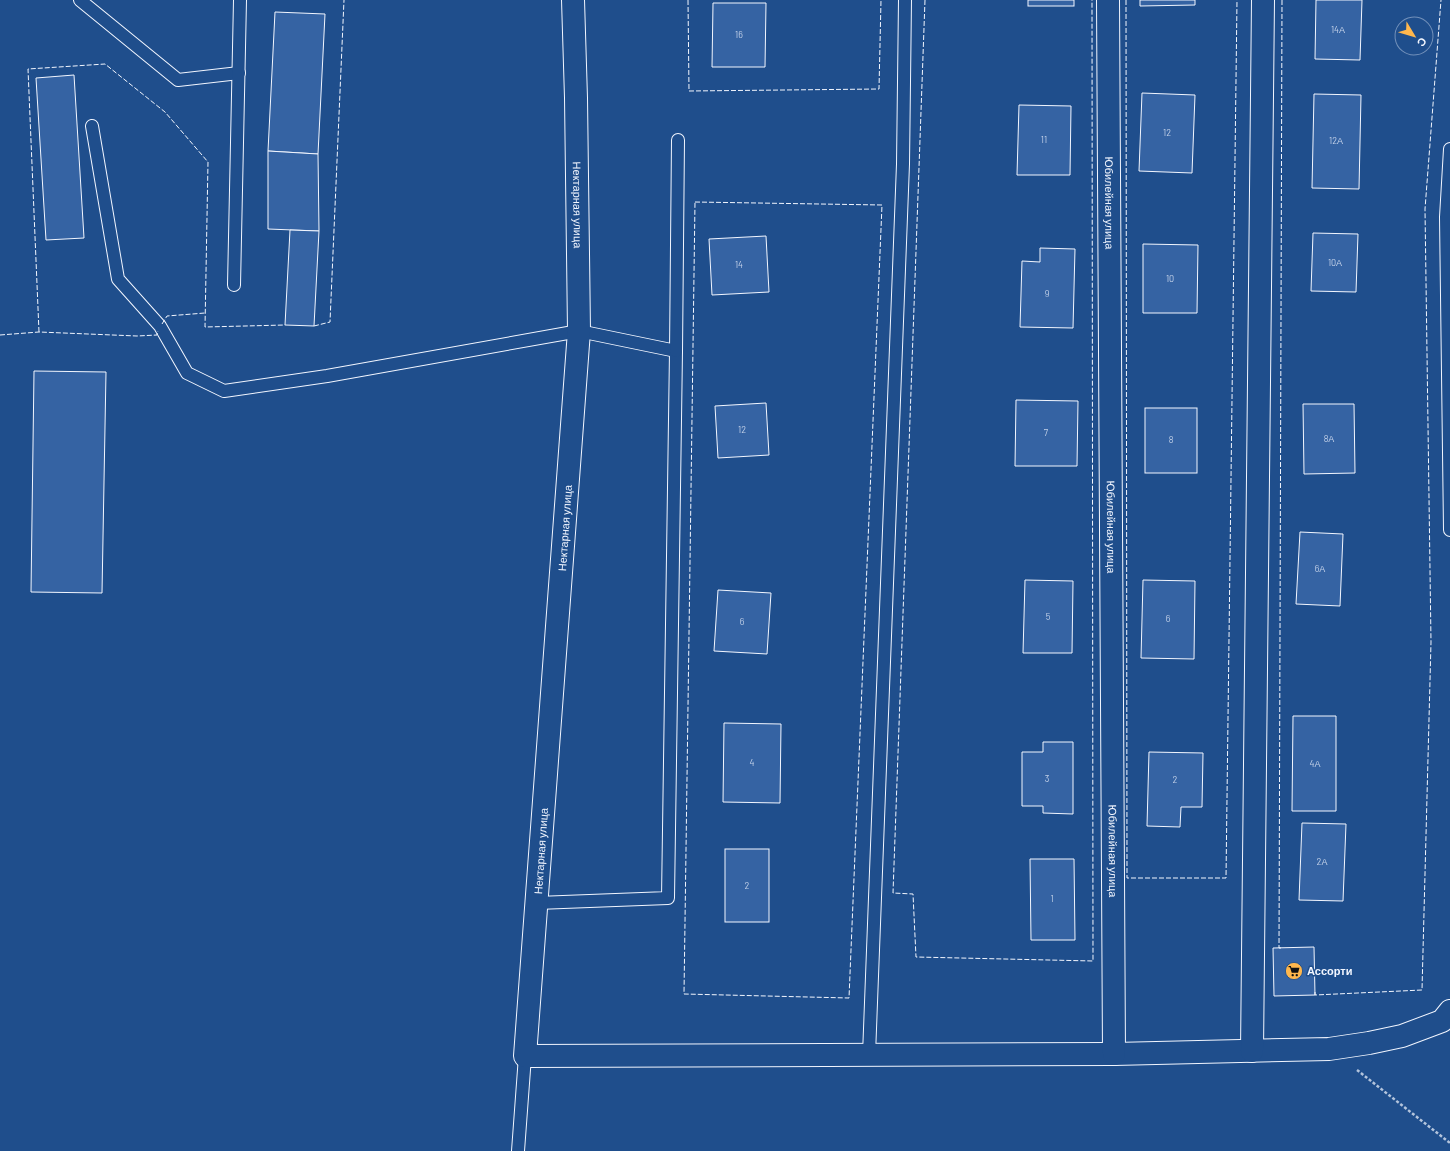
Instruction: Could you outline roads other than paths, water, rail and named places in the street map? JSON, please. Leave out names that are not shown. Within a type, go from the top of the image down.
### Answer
[{"type":"street","name":"Нектарная улица","points":[[525,1056],[579,331],[576,98],[573,0]]},
{"type":"street","name":"Юбилейная улица","points":[[1108,0],[1114,1054]]},
{"type":"street","points":[[1252,1050],[1263,0]]},
{"type":"street","points":[[525,1056],[1114,1054],[1329,1048],[1369,1043],[1402,1036],[1442,1021],[1450,1011]]},
{"type":"lane","points":[[80,0],[178,80],[239,73]]},
{"type":"lane","points":[[234,286],[240,0]]},
{"type":"lane","points":[[869,1055],[903,164],[905,0]]},
{"type":"lane","points":[[92,126],[118,279],[160,326],[187,373],[224,391],[327,376],[579,331],[676,351]]},
{"type":"lane","points":[[537,903],[668,898],[678,140]]},
{"type":"lane","points":[[1450,149],[1446,217],[1450,530]]},
{"type":"lane","points":[[518,1151],[525,1056]]},
{"type":"place","name":"Ассорти","points":[[1294,971]]}]
